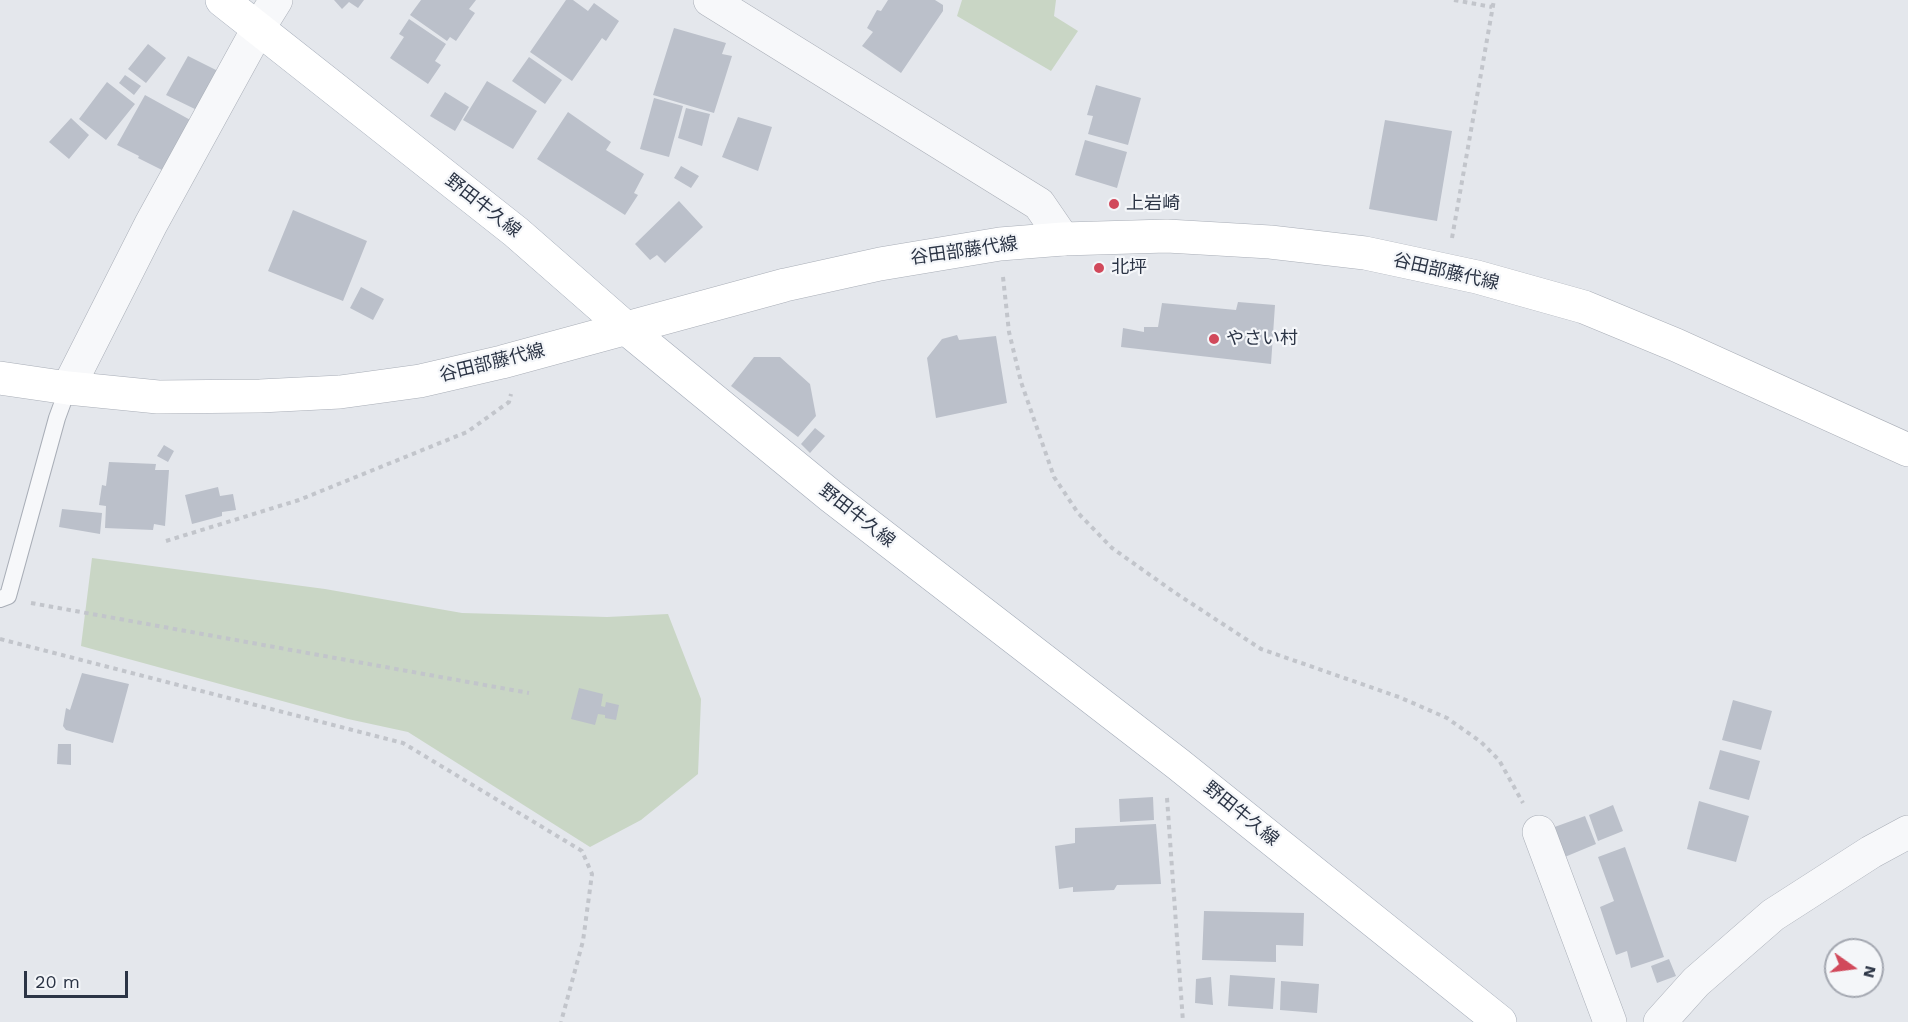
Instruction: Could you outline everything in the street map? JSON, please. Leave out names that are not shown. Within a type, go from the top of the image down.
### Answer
[{"type":"main road","name":"野田牛久線","points":[[222,0],[516,232],[627,329],[832,497],[1163,752],[1500,1022]]},
{"type":"main road","name":"谷田部藤代線","points":[[0,378],[68,388],[158,397],[306,394],[420,381],[498,363],[785,285],[880,264],[1000,244],[1063,239],[1167,236],[1270,242],[1365,253],[1447,271],[1584,307],[1676,345],[1908,450]]},
{"type":"street","points":[[68,388],[151,224],[258,28],[276,0]]},
{"type":"street","points":[[710,0],[1039,204],[1063,239]]},
{"type":"street","points":[[1539,832],[1610,1022]]},
{"type":"street","points":[[1660,1022],[1696,982],[1773,915],[1871,852],[1908,832]]},
{"type":"lane","points":[[4,597],[68,388]]},
{"type":"path","points":[[1454,0],[1492,7]]},
{"type":"path","points":[[1447,271],[1494,0]]},
{"type":"path","points":[[1000,244],[1009,333],[1021,382],[1054,477],[1078,513],[1112,548],[1261,649],[1399,697],[1448,718],[1481,742],[1499,760],[1539,832]]},
{"type":"path","points":[[166,541],[299,500],[467,432],[509,402],[511,394],[498,363]]},
{"type":"path","points":[[4,597],[529,693]]},
{"type":"path","points":[[0,639],[403,743],[582,851],[592,874],[583,941],[561,1022]]},
{"type":"path","points":[[1163,752],[1183,1022]]},
{"type":"green space","points":[[962,0],[1056,0],[1054,16],[1078,31],[1051,71],[957,16]]},
{"type":"green space","points":[[92,558],[325,589],[462,613],[607,617],[668,614],[701,699],[698,774],[641,820],[590,847],[408,732],[348,719],[81,646]]},
{"type":"building","points":[[334,0],[364,0],[358,8],[349,2],[342,9]]},
{"type":"building","points":[[421,0],[476,0],[469,9],[475,13],[456,41],[450,37],[447,41],[410,15]]},
{"type":"building","points":[[566,0],[573,0],[588,11],[594,3],[619,21],[606,41],[602,38],[572,81],[530,52]]},
{"type":"building","points":[[888,0],[935,0],[943,5],[943,11],[901,73],[862,46],[873,32],[867,28],[877,10],[881,11]]},
{"type":"building","points":[[409,19],[446,44],[435,61],[441,65],[428,84],[390,58],[404,37],[399,34]]},
{"type":"building","points":[[674,28],[726,43],[722,54],[732,56],[714,113],[653,95]]},
{"type":"building","points":[[148,44],[166,58],[146,83],[128,69]]},
{"type":"building","points":[[188,56],[220,72],[199,111],[166,95]]},
{"type":"building","points":[[529,57],[562,80],[545,104],[512,81]]},
{"type":"building","points":[[125,75],[141,86],[134,95],[119,83]]},
{"type":"building","points":[[487,81],[537,111],[513,149],[463,120]]},
{"type":"building","points":[[107,82],[135,104],[106,140],[79,119]]},
{"type":"building","points":[[1096,85],[1141,98],[1128,145],[1088,134],[1093,116],[1087,115]]},
{"type":"building","points":[[445,92],[469,107],[455,131],[430,116]]},
{"type":"building","points":[[145,95],[194,122],[166,172],[117,145]]},
{"type":"building","points":[[654,98],[683,106],[669,157],[640,149]]},
{"type":"building","points":[[686,108],[710,114],[702,146],[678,138]]},
{"type":"building","points":[[568,112],[611,142],[606,150],[644,174],[634,193],[638,195],[625,215],[537,159]]},
{"type":"building","points":[[738,117],[772,127],[758,171],[722,157]]},
{"type":"building","points":[[71,118],[89,135],[69,159],[49,142]]},
{"type":"building","points":[[1385,120],[1452,131],[1437,221],[1369,209]]},
{"type":"building","points":[[1085,140],[1127,152],[1117,188],[1075,175]]},
{"type":"building","points":[[681,166],[699,176],[691,188],[674,178]]},
{"type":"building","points":[[679,201],[703,227],[665,263],[657,255],[650,260],[635,244]]},
{"type":"building","points":[[293,210],[367,241],[343,301],[268,271]]},
{"type":"building","points":[[361,287],[384,299],[373,320],[350,308]]},
{"type":"building","name":"やさい村","points":[[1238,302],[1275,305],[1271,364],[1121,347],[1123,328],[1144,332],[1144,327],[1158,327],[1162,303],[1236,310]]},
{"type":"building","points":[[957,335],[959,340],[996,336],[1007,403],[936,418],[927,358],[942,339]]},
{"type":"building","points":[[754,357],[780,357],[810,384],[816,416],[798,437],[731,386]]},
{"type":"building","points":[[815,428],[825,436],[810,453],[801,444]]},
{"type":"building","points":[[164,445],[174,451],[168,462],[157,456]]},
{"type":"building","points":[[109,462],[156,464],[155,470],[169,470],[165,526],[154,524],[153,530],[105,528],[106,506],[99,505],[102,485],[106,486]]},
{"type":"building","points":[[218,487],[220,496],[233,494],[236,510],[222,512],[222,516],[192,524],[185,495]]},
{"type":"building","points":[[62,509],[102,513],[100,534],[59,527]]},
{"type":"building","points":[[82,673],[129,684],[113,743],[66,730],[63,726],[66,708],[70,710]]},
{"type":"building","points":[[579,688],[603,694],[601,706],[605,707],[606,702],[619,705],[616,720],[598,714],[595,725],[571,719]]},
{"type":"building","points":[[1733,700],[1772,711],[1761,750],[1722,740]]},
{"type":"building","points":[[58,744],[71,744],[71,765],[57,764]]},
{"type":"building","points":[[1720,750],[1760,761],[1749,800],[1709,789]]},
{"type":"building","points":[[1153,797],[1154,820],[1120,822],[1119,799]]},
{"type":"building","points":[[1699,801],[1749,816],[1736,862],[1687,849]]},
{"type":"building","points":[[1613,805],[1623,831],[1598,841],[1589,815]]},
{"type":"building","points":[[1585,816],[1596,844],[1560,859],[1549,829]]},
{"type":"building","points":[[1156,824],[1161,884],[1117,885],[1114,890],[1073,892],[1073,887],[1059,889],[1055,846],[1075,843],[1075,828]]},
{"type":"building","points":[[1625,847],[1664,957],[1631,968],[1627,951],[1616,955],[1600,907],[1614,901],[1598,857]]},
{"type":"building","points":[[1204,911],[1304,913],[1303,946],[1276,945],[1276,962],[1202,960]]},
{"type":"building","points":[[1669,959],[1676,976],[1657,983],[1651,966]]},
{"type":"building","points":[[1230,975],[1275,978],[1273,1009],[1228,1006]]},
{"type":"building","points":[[1211,977],[1213,1005],[1195,1003],[1196,979]]},
{"type":"building","points":[[1281,981],[1319,984],[1317,1013],[1280,1010]]},
{"type":"place","name":"上岩崎","points":[[1114,204]]},
{"type":"place","name":"北坪","points":[[1099,268]]},
{"type":"place","name":"やさい村","points":[[1214,339]]}]
